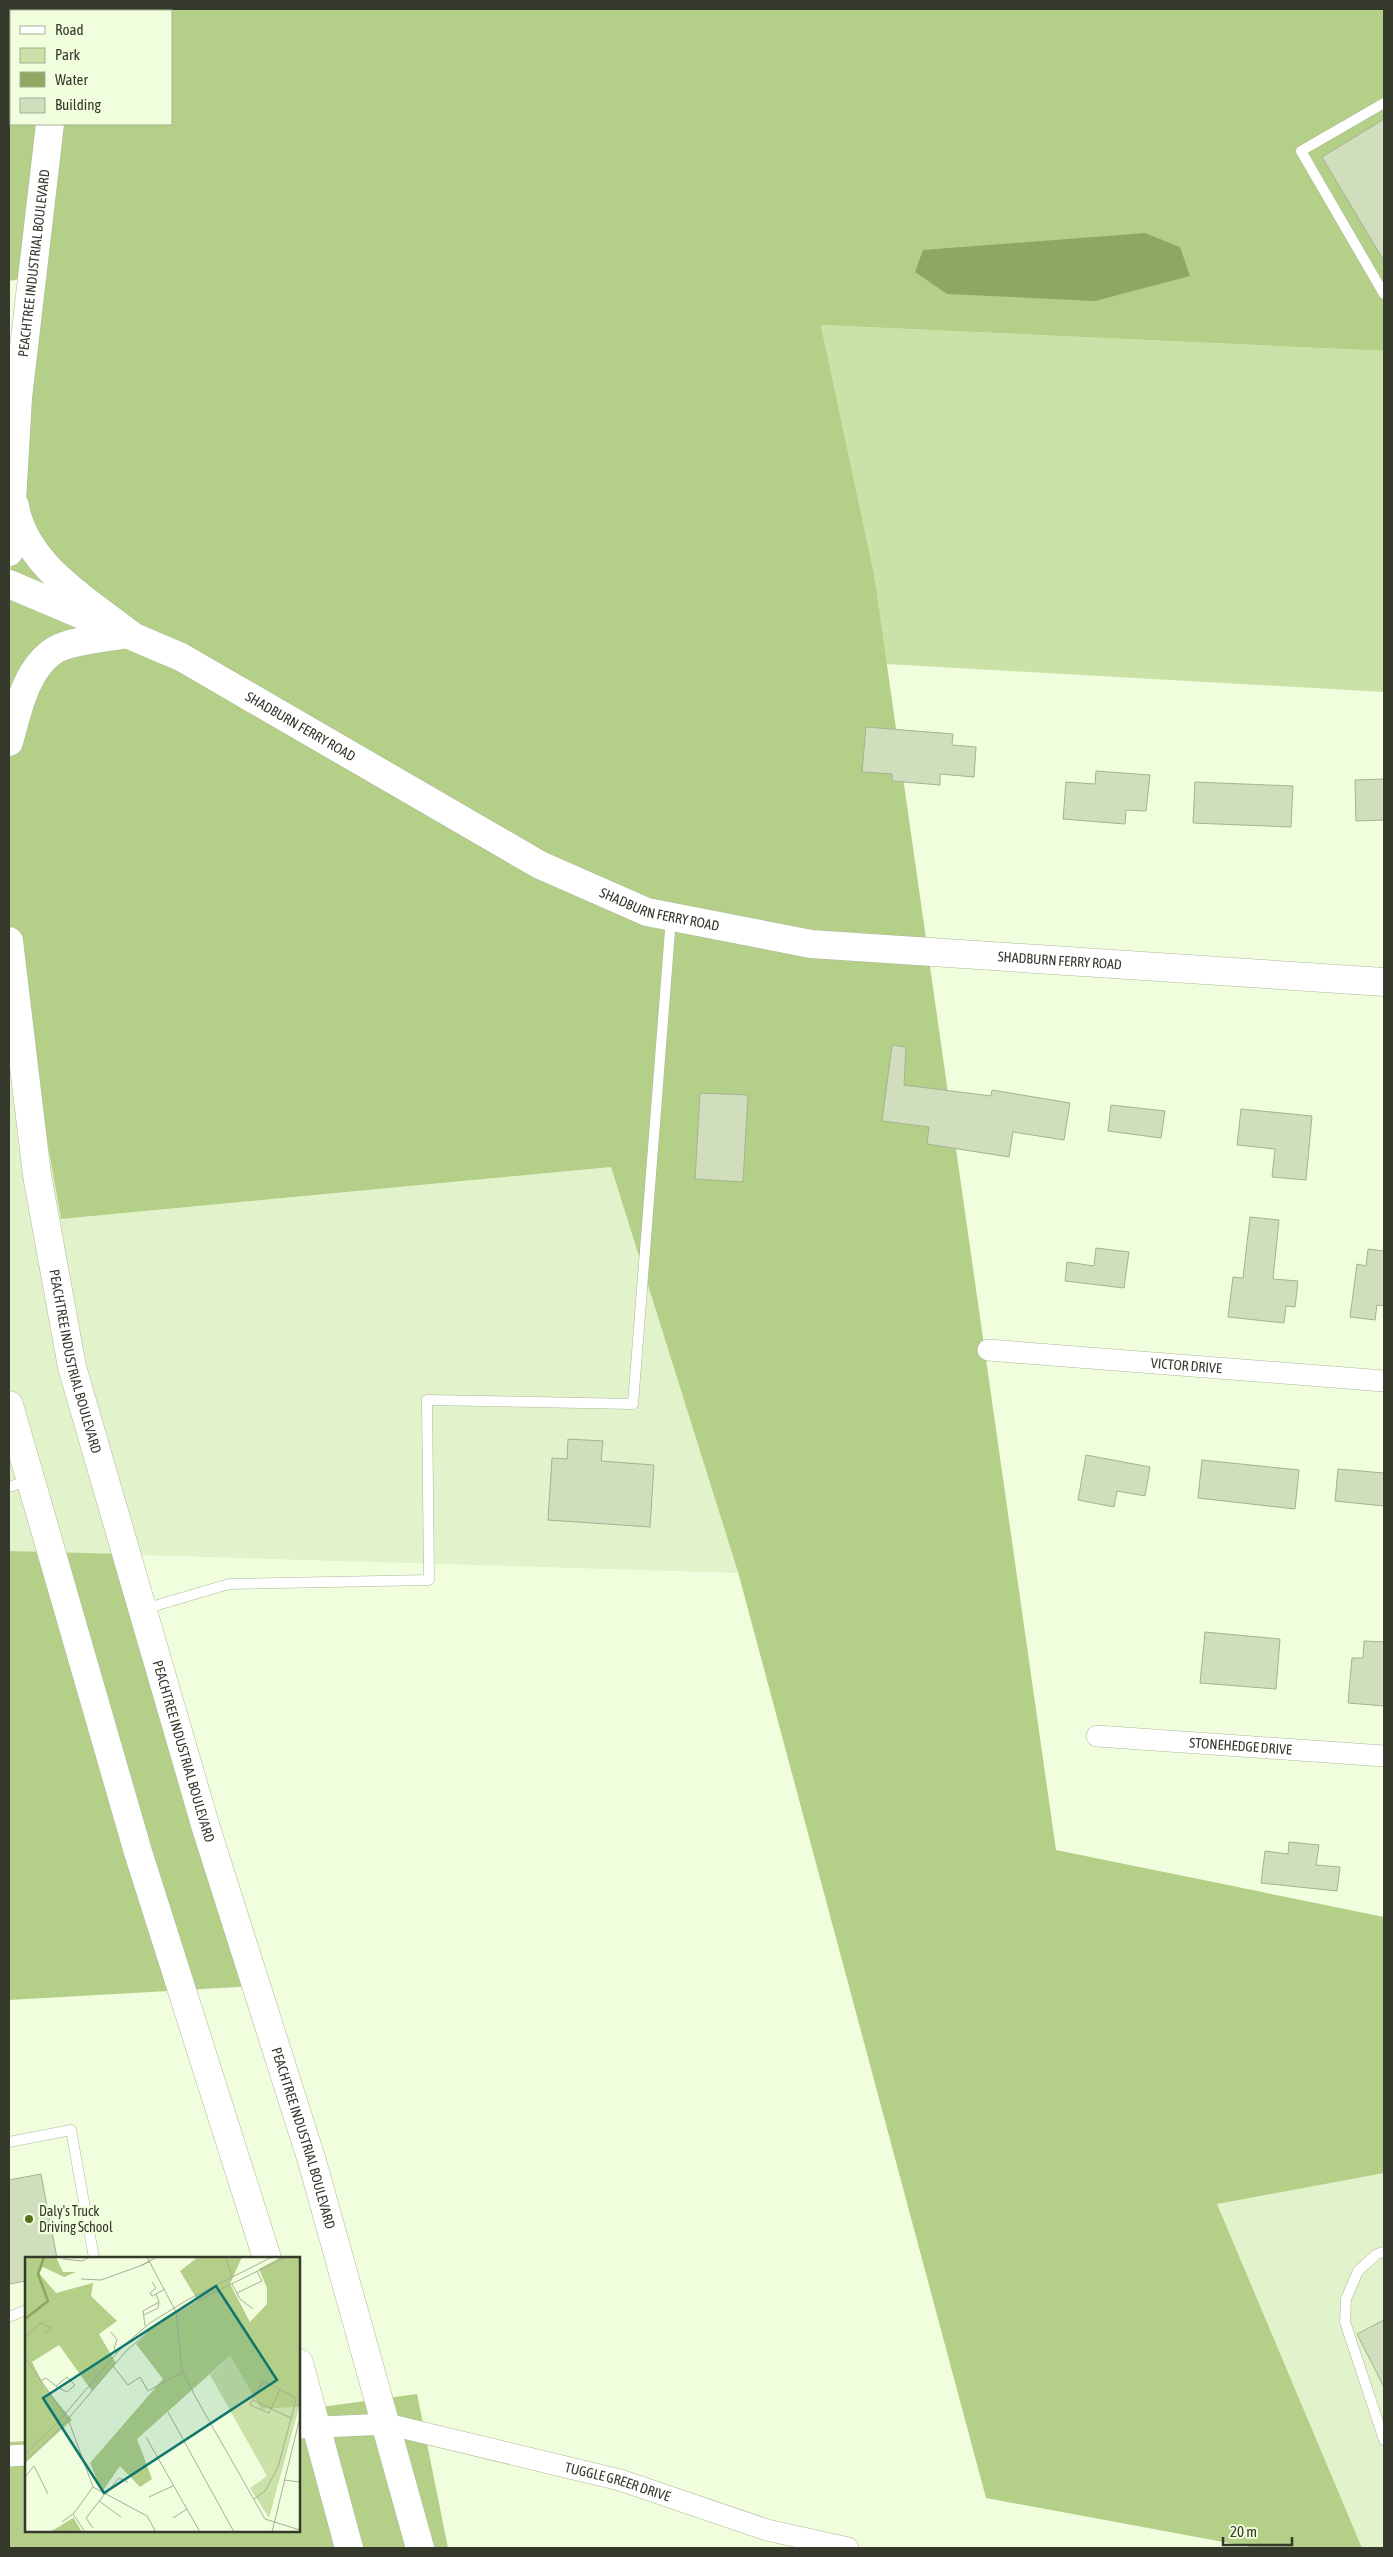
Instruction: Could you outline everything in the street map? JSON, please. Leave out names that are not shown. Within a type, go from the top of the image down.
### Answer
[{"type":"main road","name":"PEACHTREE INDUSTRIAL BOULEVARD","points":[[9,552],[18,398],[50,125]]},
{"type":"main road","points":[[12,492],[16,512],[28,540],[53,573],[130,634]]},
{"type":"main road","name":"SHADBURN FERRY ROAD","points":[[9,584],[130,634],[181,658],[290,719],[540,865],[647,912],[811,944],[1384,982]]},
{"type":"main road","points":[[9,742],[24,692],[36,670],[55,650],[93,639],[130,634]]},
{"type":"main road","name":"PEACHTREE INDUSTRIAL BOULEVARD","points":[[9,941],[37,1175],[72,1367],[206,1828],[312,2161],[387,2424],[420,2548]]},
{"type":"main road","points":[[9,1405],[20,1483],[267,2257]]},
{"type":"main road","points":[[300,2370],[308,2427],[349,2548]]},
{"type":"street","name":"VICTOR DRIVE","points":[[988,1350],[1384,1381]]},
{"type":"street","name":"STONEHEDGE DRIVE","points":[[1097,1736],[1384,1756]]},
{"type":"street","name":"TUGGLE GREER DRIVE","points":[[308,2427],[387,2424],[620,2480],[767,2530],[848,2548]]},
{"type":"street","points":[[9,2456],[25,2455]]},
{"type":"lane","points":[[1384,103],[1301,150],[1384,294]]},
{"type":"lane","points":[[143,1609],[228,1584],[430,1580],[427,1400],[633,1404],[671,918]]},
{"type":"lane","points":[[9,2142],[72,2130],[94,2257]]},
{"type":"lane","points":[[1384,2252],[1377,2254],[1358,2271],[1346,2299],[1345,2322],[1384,2440]]},
{"type":"lane","points":[[9,2317],[25,2310]]},
{"type":"shaded area","points":[[9,9],[1384,9],[1384,351],[821,325],[874,574],[1056,1850],[1384,1917],[1384,2173],[1217,2204],[1362,2548],[1256,2548],[986,2498],[738,1572],[611,1167],[61,1219],[9,925],[9,627],[12,530],[35,276],[9,281]]},
{"type":"shaded area","points":[[9,925],[61,1219],[611,1167],[739,1573],[9,1551]]},
{"type":"shaded area","points":[[9,1551],[124,1554],[256,1986],[9,2000]]},
{"type":"shaded area","points":[[1384,2173],[1384,2548],[1362,2548],[1216,2204]]},
{"type":"shaded area","points":[[417,2394],[448,2548],[9,2548],[9,2442],[25,2441],[25,2532],[300,2532],[300,2410]]},
{"type":"green space","points":[[821,325],[1384,351],[1384,692],[886,664],[874,574]]},
{"type":"water","points":[[1145,233],[1180,247],[1190,276],[1095,301],[947,294],[915,272],[923,250]]},
{"type":"building","points":[[1384,119],[1384,261],[1322,157]]},
{"type":"building","points":[[866,727],[953,734],[952,745],[976,747],[974,777],[940,774],[940,785],[892,781],[892,774],[862,772]]},
{"type":"building","points":[[1096,771],[1150,775],[1146,811],[1126,810],[1125,824],[1063,819],[1066,782],[1095,784]]},
{"type":"building","points":[[1384,779],[1384,820],[1356,821],[1355,780]]},
{"type":"building","points":[[1195,782],[1293,786],[1291,827],[1193,823]]},
{"type":"building","points":[[892,1045],[906,1047],[904,1085],[991,1096],[992,1090],[1070,1103],[1064,1140],[1013,1132],[1009,1157],[927,1144],[929,1127],[882,1121]]},
{"type":"building","points":[[700,1093],[748,1095],[743,1182],[695,1179]]},
{"type":"building","points":[[1111,1105],[1165,1111],[1161,1138],[1108,1131]]},
{"type":"building","points":[[1241,1109],[1312,1116],[1306,1180],[1272,1177],[1275,1149],[1237,1145]]},
{"type":"building","points":[[1250,1217],[1279,1220],[1273,1279],[1298,1281],[1295,1307],[1286,1306],[1284,1323],[1228,1317],[1233,1277],[1243,1278]]},
{"type":"building","points":[[1096,1248],[1129,1252],[1124,1288],[1065,1281],[1067,1262],[1094,1266]]},
{"type":"building","points":[[1368,1249],[1384,1251],[1384,1306],[1377,1305],[1375,1320],[1350,1317],[1357,1264],[1366,1266]]},
{"type":"building","points":[[568,1439],[603,1441],[601,1461],[654,1465],[650,1527],[548,1520],[552,1458],[567,1459]]},
{"type":"building","points":[[1086,1455],[1150,1467],[1145,1496],[1117,1491],[1114,1507],[1078,1500]]},
{"type":"building","points":[[1202,1460],[1299,1470],[1295,1509],[1198,1498]]},
{"type":"building","points":[[1338,1469],[1384,1473],[1384,1506],[1335,1501]]},
{"type":"building","points":[[1205,1632],[1280,1639],[1276,1689],[1200,1683]]},
{"type":"building","points":[[1364,1641],[1384,1642],[1384,1706],[1348,1703],[1352,1658],[1363,1658]]},
{"type":"building","points":[[1289,1842],[1319,1845],[1316,1865],[1340,1867],[1337,1891],[1261,1883],[1265,1851],[1288,1854]]},
{"type":"building","name":"Daly's Truck Driving School","points":[[41,2174],[57,2257],[25,2257],[25,2281],[9,2284],[9,2180]]},
{"type":"building","points":[[1384,2320],[1384,2387],[1357,2334]]},
{"type":"place","name":"Daly's Truck Driving School","points":[[29,2219]]}]
